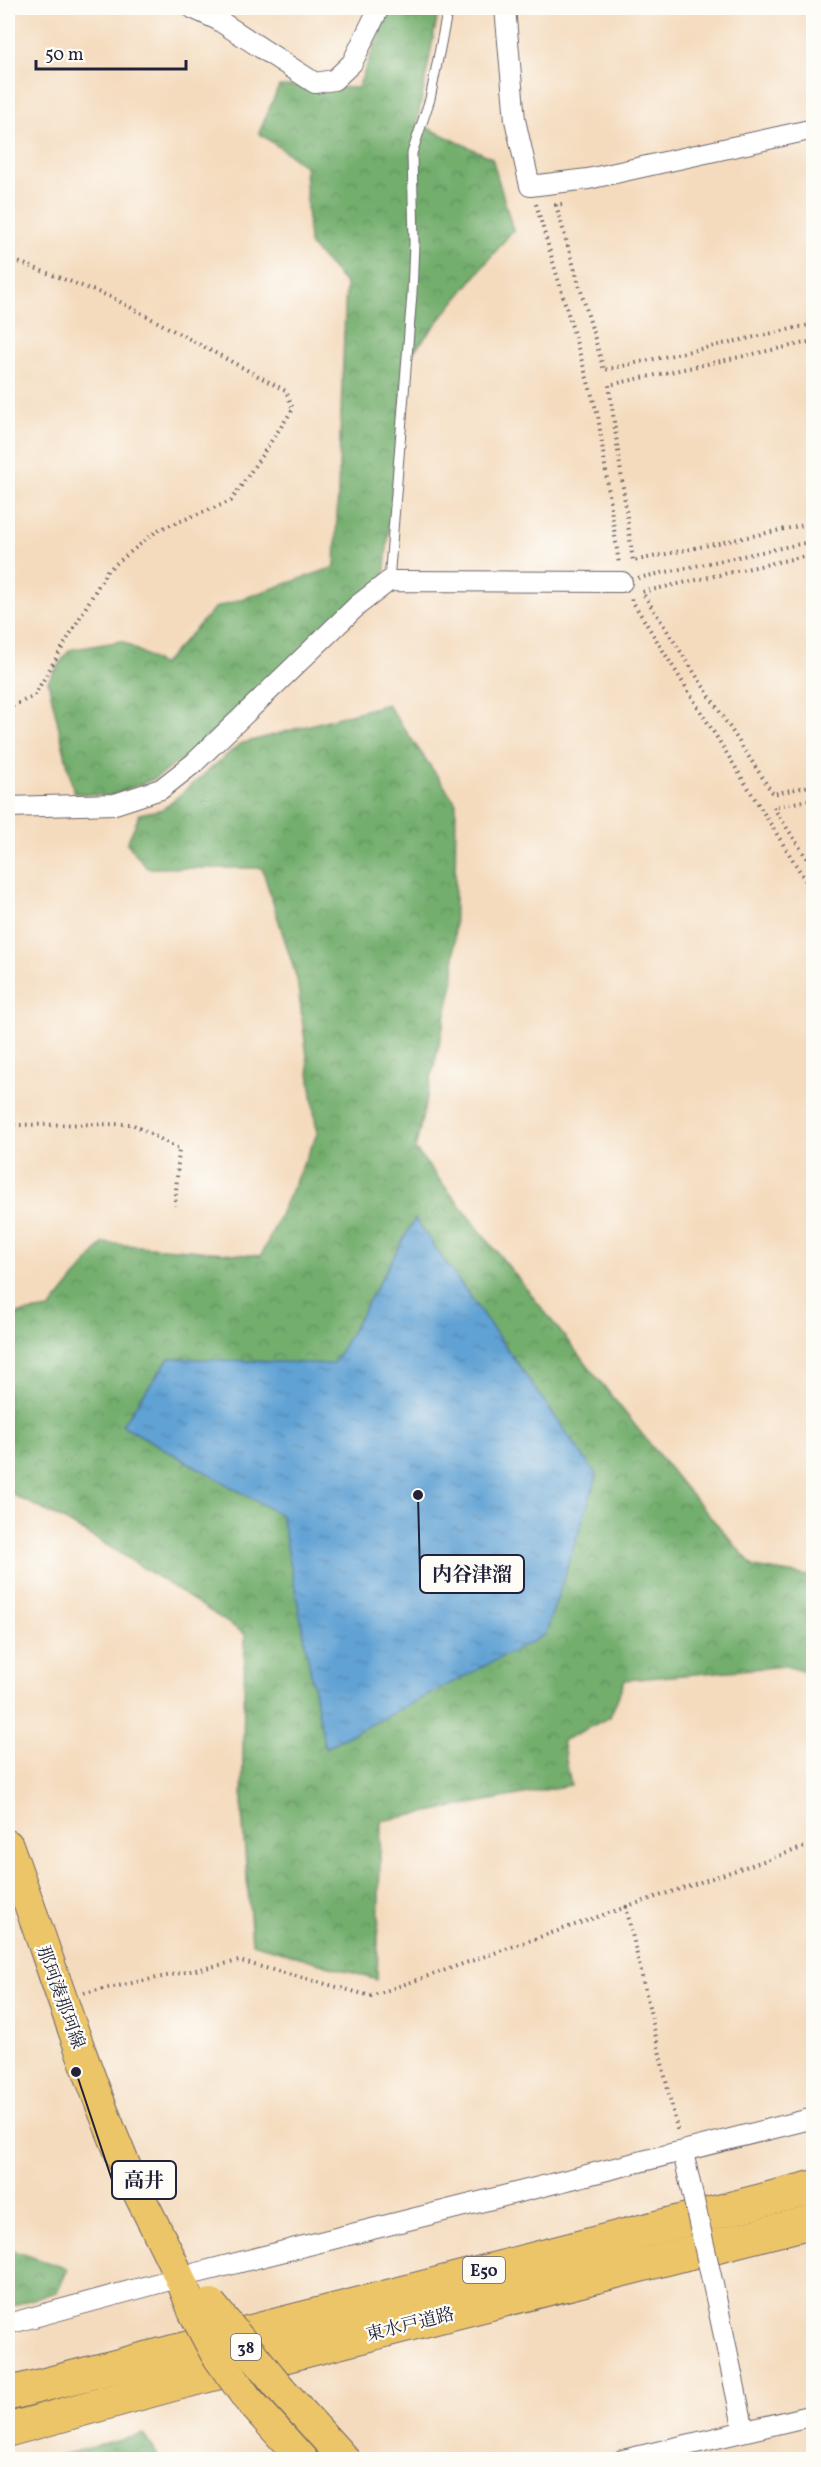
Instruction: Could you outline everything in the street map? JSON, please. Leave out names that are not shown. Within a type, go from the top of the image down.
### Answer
[{"type":"highway","name":"東水戸道路","points":[[8,2394],[813,2187]]},
{"type":"highway","name":"東水戸道路","points":[[8,2430],[194,2379],[813,2221]]},
{"type":"main road","name":"那珂湊那珂線","points":[[9,1852],[60,1998],[123,2160],[181,2277],[202,2308],[281,2389],[345,2460]]},
{"type":"main road","name":"那珂湊那珂線","points":[[202,2308],[215,2353],[247,2398],[303,2460]]},
{"type":"street","points":[[192,8],[218,20],[315,83],[334,80],[352,63],[379,8]]},
{"type":"street","points":[[505,8],[514,120],[530,186],[588,179],[813,129]]},
{"type":"street","points":[[8,807],[115,804],[161,789],[194,763],[358,604],[389,581],[622,582]]},
{"type":"street","points":[[8,2324],[181,2277],[683,2155],[813,2118]]},
{"type":"street","points":[[683,2155],[744,2431]]},
{"type":"street","points":[[623,2460],[813,2415]]},
{"type":"lane","points":[[389,581],[412,294],[414,243],[412,153],[430,99],[448,8]]},
{"type":"path","points":[[530,186],[598,416],[622,582],[813,894]]},
{"type":"path","points":[[567,202],[556,205],[604,370],[813,324]]},
{"type":"path","points":[[8,258],[111,297],[286,391],[293,409],[231,501],[158,530],[107,570],[34,696],[8,708]]},
{"type":"path","points":[[813,341],[609,385],[633,561],[813,524]]},
{"type":"path","points":[[622,582],[813,541]]},
{"type":"path","points":[[813,554],[642,592],[773,794],[813,785]]},
{"type":"path","points":[[813,799],[773,807],[813,869]]},
{"type":"path","points":[[8,1125],[132,1124],[179,1149],[175,1206]]},
{"type":"path","points":[[60,1998],[239,1961],[371,1996],[813,1844]]},
{"type":"path","points":[[626,1907],[683,2155]]},
{"type":"green space","points":[[389,8],[439,8],[417,123],[492,158],[513,230],[405,362],[384,579],[187,756],[154,779],[110,796],[74,793],[48,681],[69,650],[122,641],[162,665],[215,608],[335,567],[346,284],[309,244],[305,166],[259,133],[279,86],[358,88]]},
{"type":"green space","points":[[387,704],[456,803],[454,979],[415,1149],[681,1483],[754,1567],[813,1577],[813,1675],[786,1666],[625,1680],[610,1717],[562,1741],[571,1785],[381,1821],[377,1980],[252,1943],[242,1813],[245,1634],[99,1540],[8,1493],[8,1315],[50,1309],[103,1243],[261,1256],[317,1134],[297,979],[262,868],[147,868],[127,843],[140,814],[163,809],[240,744]]},
{"type":"green space","points":[[8,2249],[68,2269],[57,2292],[8,2307]]},
{"type":"green space","points":[[144,2434],[160,2459],[46,2459]]},
{"type":"water","points":[[415,1219],[597,1476],[545,1635],[325,1748],[281,1515],[122,1425],[169,1358],[333,1364]]},
{"type":"place","name":"内谷津溜","points":[[418,1495]]},
{"type":"place","name":"高井","points":[[76,2072]]}]
